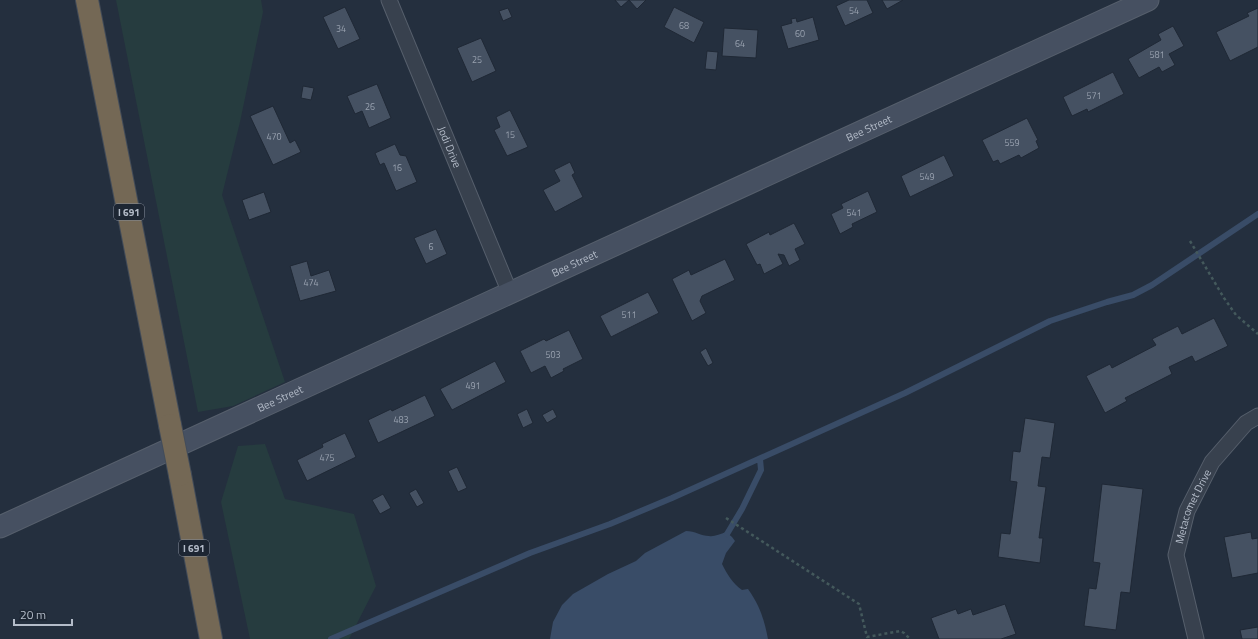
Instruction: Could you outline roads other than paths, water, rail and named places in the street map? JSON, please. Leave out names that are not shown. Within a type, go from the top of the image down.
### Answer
[{"type":"highway","name":"I 691","points":[[87,0],[180,475],[213,633]]},
{"type":"street","name":"Jodi Drive","points":[[389,0],[510,293]]},
{"type":"street","name":"Bee Street","points":[[0,526],[1148,0]]},
{"type":"street","name":"Metacomet Drive","points":[[1196,639],[1176,556],[1187,510],[1212,462],[1246,423],[1258,416]]},
{"type":"water","points":[[686,531],[711,536],[726,532],[732,537],[735,541],[726,553],[722,564],[736,585],[742,590],[748,589],[756,601],[765,625],[768,639],[550,639],[553,622],[562,605],[573,594],[608,574],[636,561],[645,553]]},
{"type":"waterway","points":[[331,639],[530,553],[610,524],[672,498],[905,393],[1050,321],[1133,295],[1152,285],[1258,214]]},
{"type":"waterway","points":[[727,534],[742,509],[761,470],[760,459]]}]
